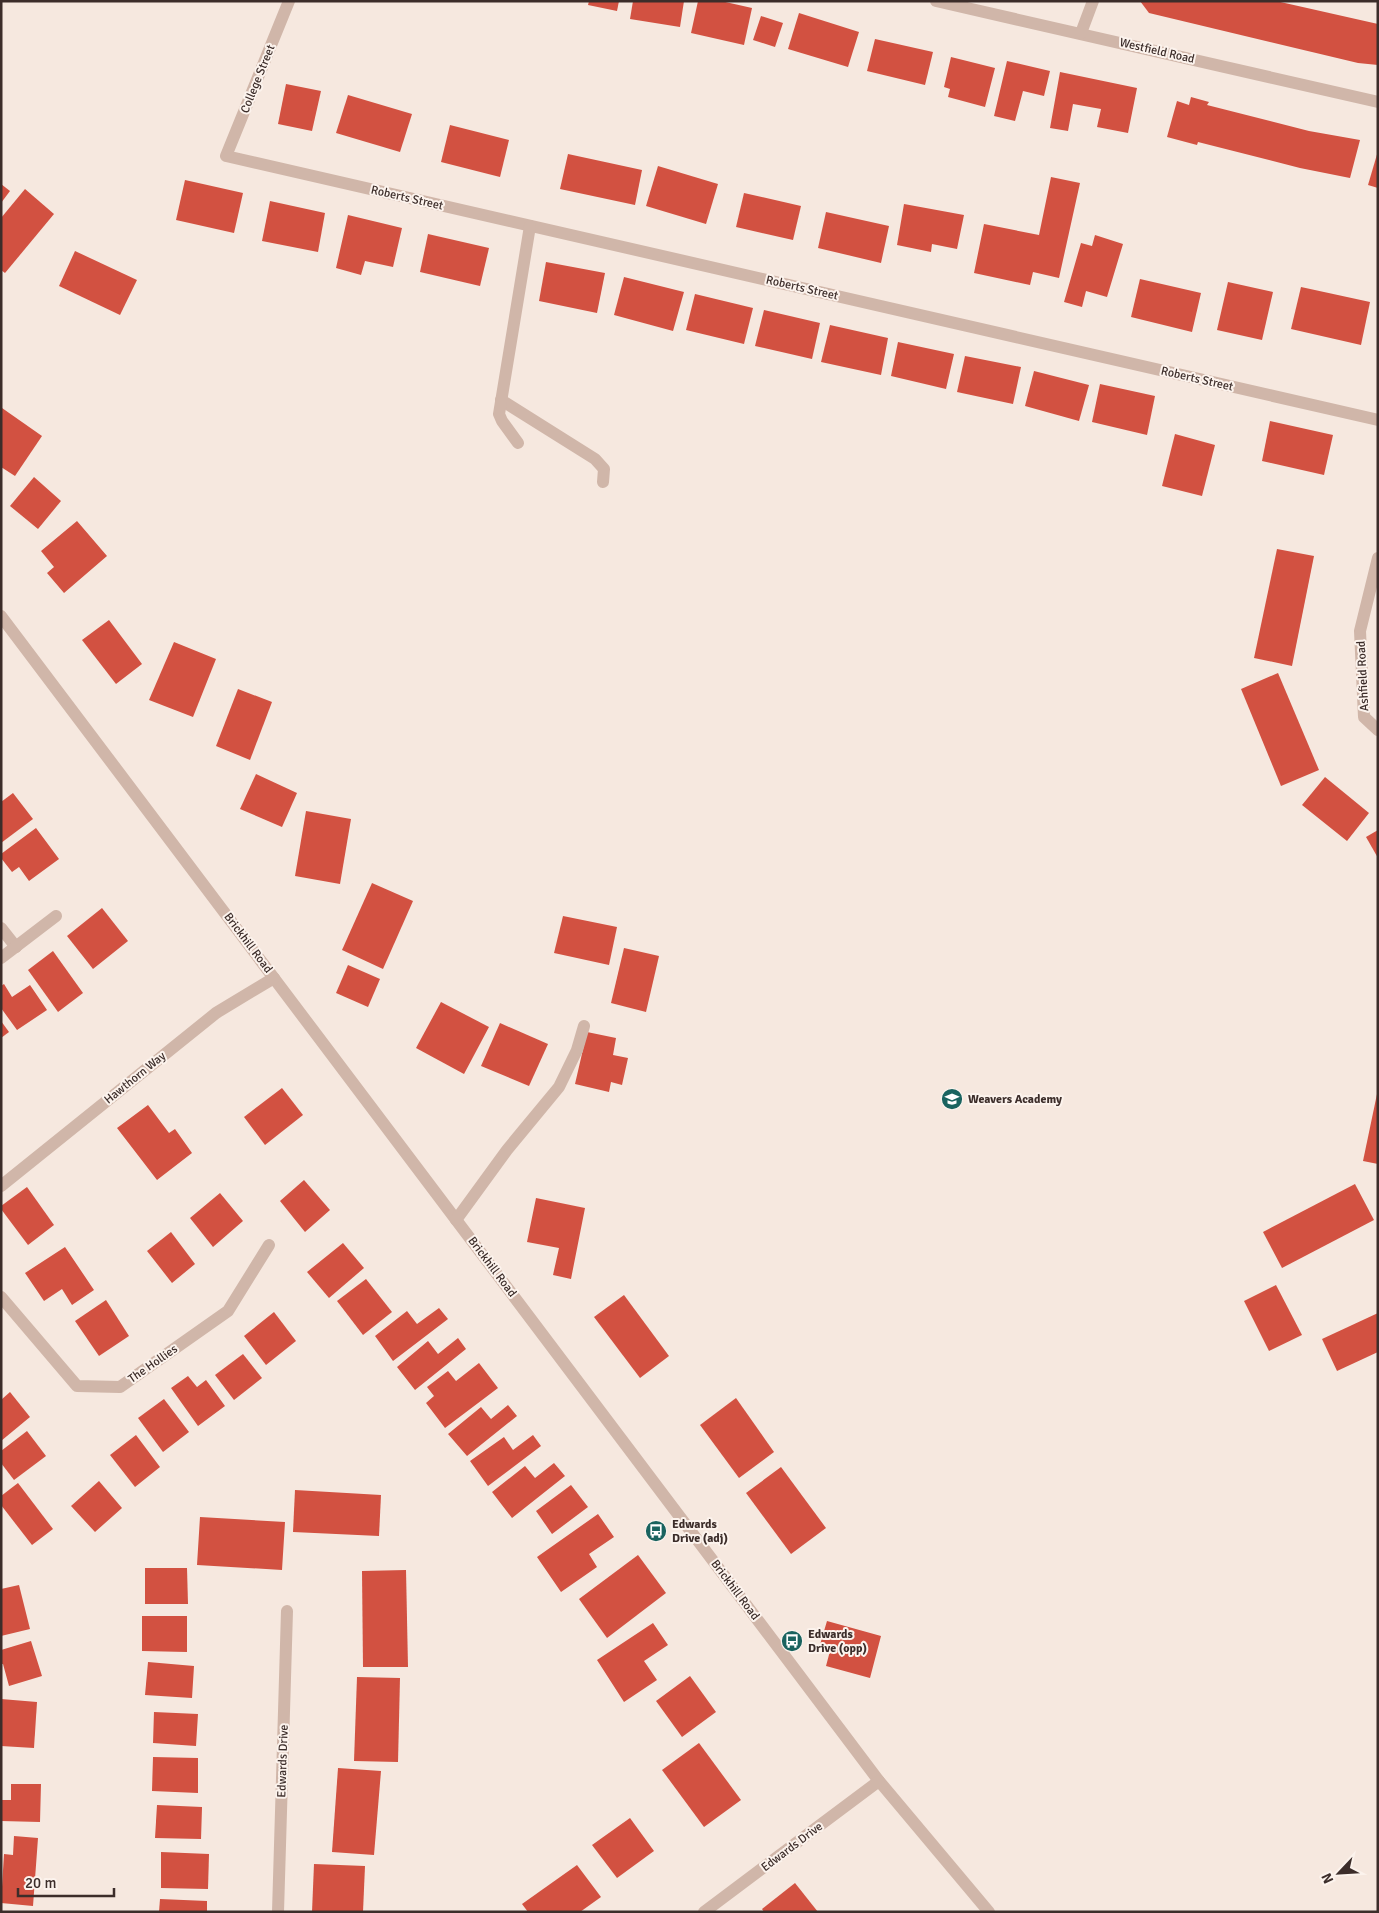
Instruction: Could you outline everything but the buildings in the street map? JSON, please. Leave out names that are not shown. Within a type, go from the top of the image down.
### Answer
[{"type":"street","name":"College Street","points":[[226,156],[289,1]]},
{"type":"street","name":"Westfield Road","points":[[936,1],[1378,102]]},
{"type":"street","points":[[1081,34],[1093,1]]},
{"type":"street","name":"Roberts Street","points":[[226,156],[1378,420]]},
{"type":"street","points":[[518,443],[499,414],[530,226]]},
{"type":"street","points":[[501,400],[595,459],[604,469],[603,482]]},
{"type":"street","name":"Ashfield Road","points":[[1378,558],[1360,631],[1364,717],[1378,730]]},
{"type":"street","name":"Brickhill Road","points":[[1,616],[879,1781],[989,1912]]},
{"type":"street","points":[[1,958],[56,916]]},
{"type":"street","points":[[1,928],[16,947]]},
{"type":"street","name":"Hawthorn Way","points":[[1,1186],[216,1013],[274,978]]},
{"type":"street","points":[[456,1220],[506,1150],[559,1087],[577,1050],[584,1026]]},
{"type":"street","name":"The Hollies","points":[[1,1298],[76,1386],[120,1387],[228,1311],[269,1246]]},
{"type":"street","name":"Edwards Drive","points":[[278,1912],[287,1611]]},
{"type":"street","name":"Edwards Drive","points":[[704,1912],[879,1781]]},
{"type":"place","name":"Weavers Academy","points":[[952,1099]]},
{"type":"place","name":"Edwards Drive (adj)","points":[[656,1531]]},
{"type":"place","name":"Edwards Drive (opp)","points":[[792,1641]]}]
